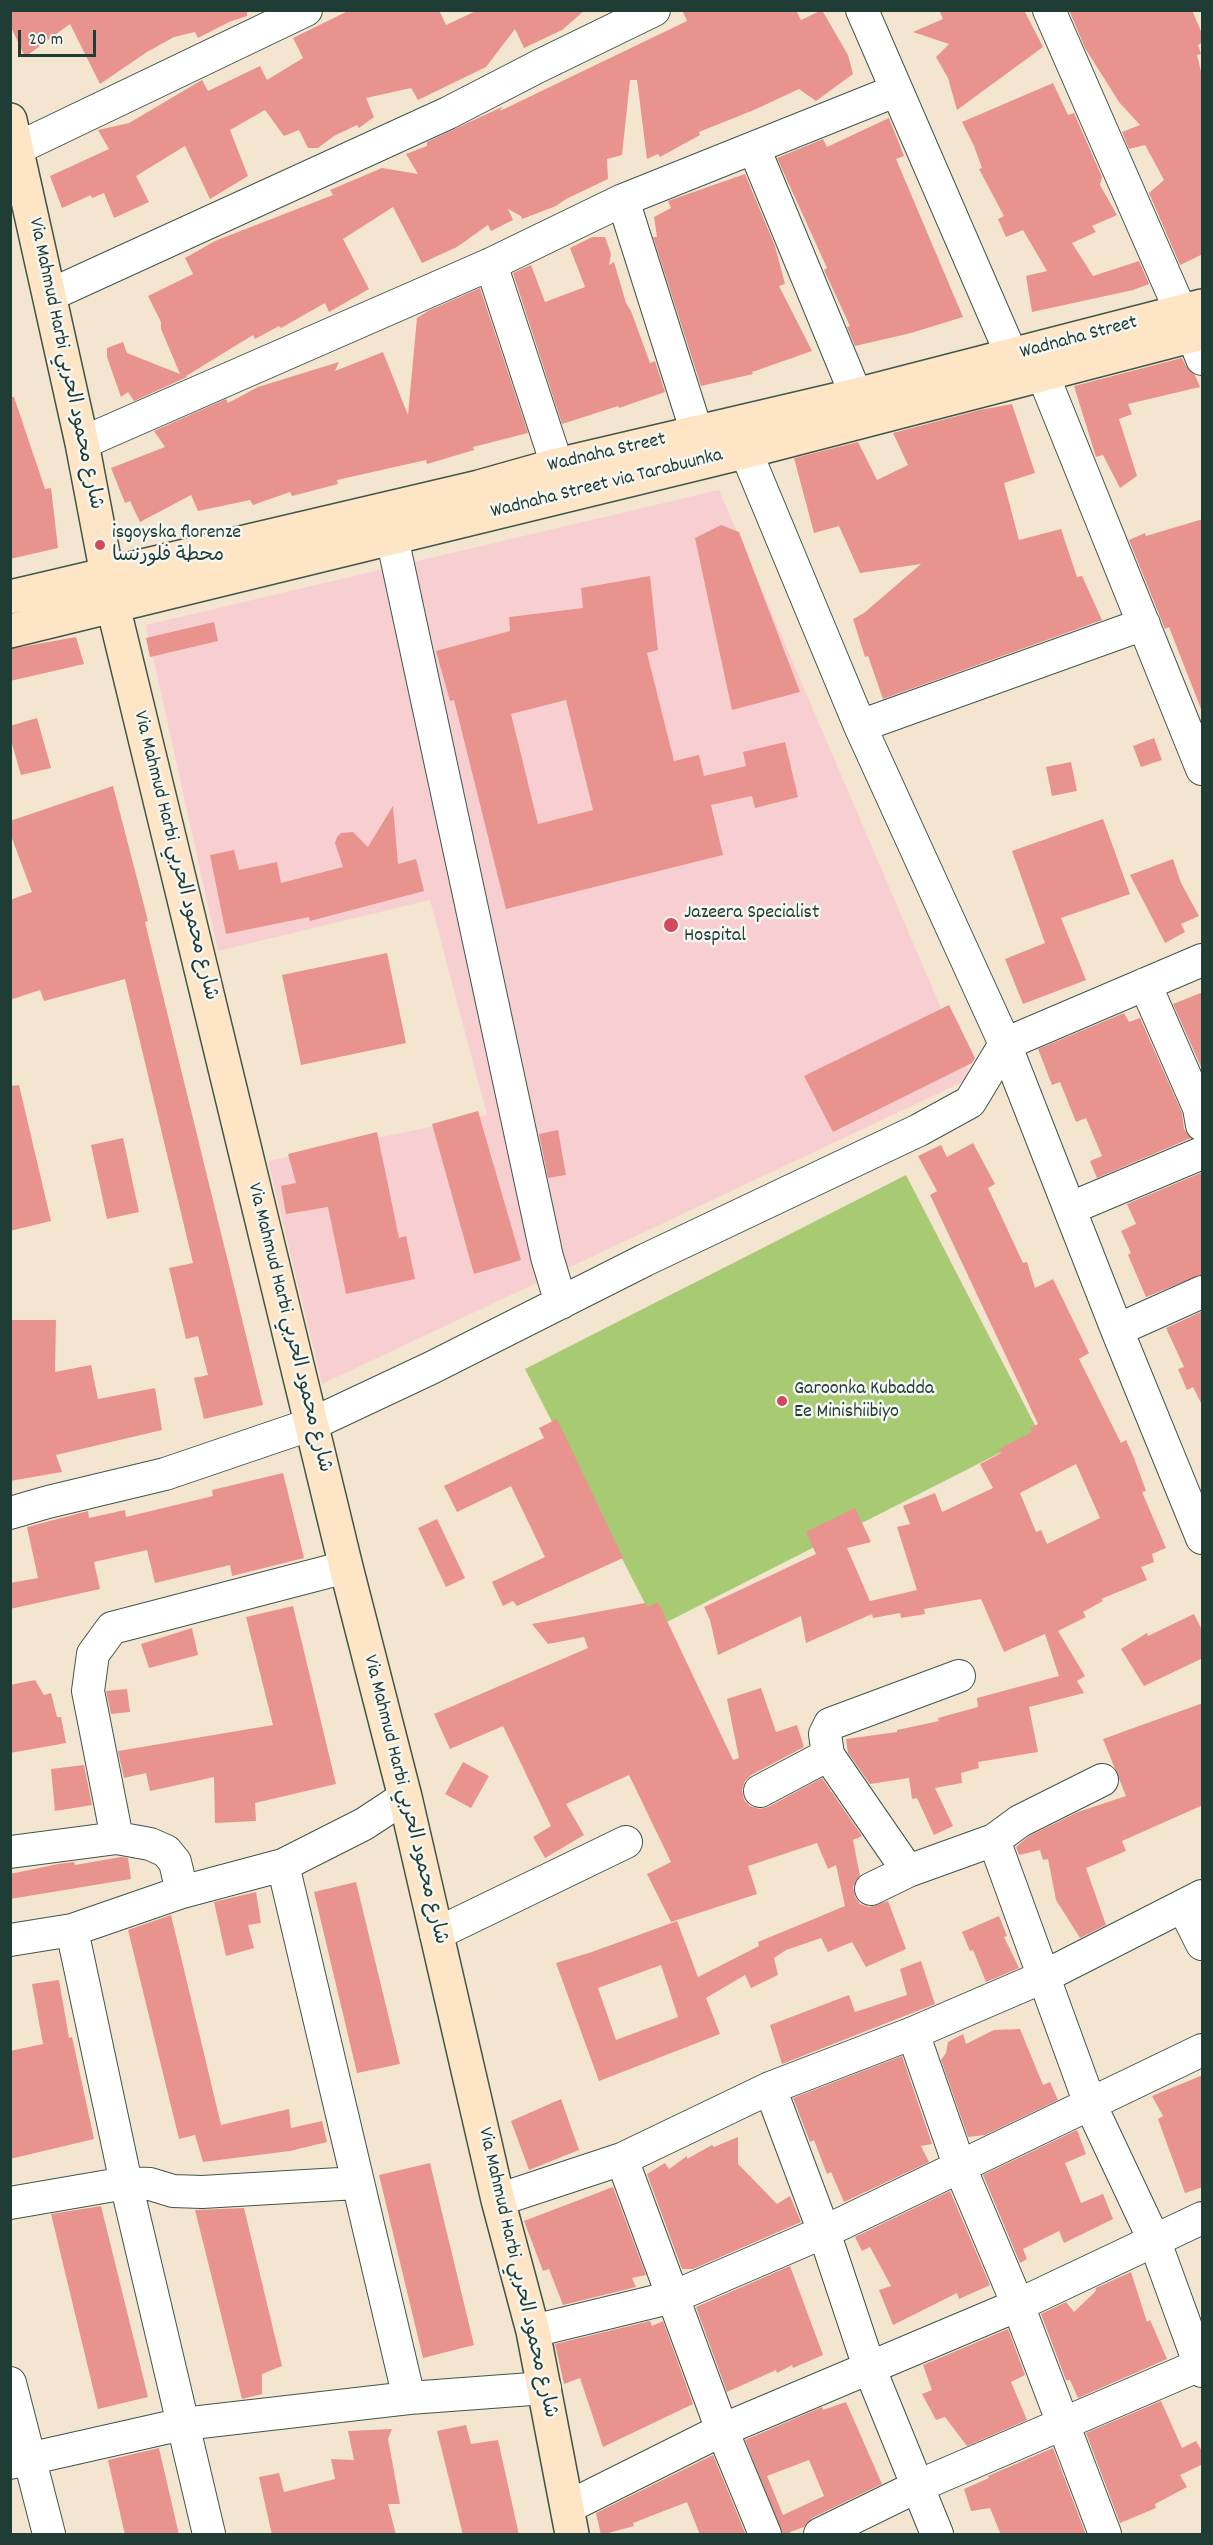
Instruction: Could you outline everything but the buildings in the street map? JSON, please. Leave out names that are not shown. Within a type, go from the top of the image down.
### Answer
[{"type":"street","points":[[14,134],[306,10]]},
{"type":"street","points":[[50,295],[448,113],[654,10]]},
{"type":"street","points":[[862,10],[1012,356]]},
{"type":"street","points":[[1049,10],[1196,329]]},
{"type":"street","points":[[82,443],[491,264],[623,200],[896,91]]},
{"type":"street","name":"Via Mahmud Harbi شارع محمود الحربي","points":[[14,134],[82,443],[113,606],[346,1567],[405,1797],[498,2200],[533,2331],[570,2521]]},
{"type":"street","points":[[754,148],[856,395]]},
{"type":"street","points":[[623,200],[697,433]]},
{"type":"street","points":[[491,264],[557,465]]},
{"type":"street","name":"Wadnaha Street","points":[[10,597],[107,573],[389,523],[482,501],[557,465],[697,433],[739,438],[856,395],[1012,356],[1196,329]]},
{"type":"street","name":"Wadnaha Street via Tarabuunka","points":[[482,501],[739,438],[1043,375],[1196,329]]},
{"type":"street","points":[[1043,375],[1203,769]]},
{"type":"street","points":[[739,438],[860,726],[1005,1044],[1117,1330],[1203,1539]]},
{"type":"street","points":[[10,631],[113,606],[389,523],[547,1257],[561,1303]]},
{"type":"street","points":[[860,726],[1144,624]]},
{"type":"street","points":[[10,1514],[48,1502],[165,1474],[312,1424],[645,1260],[919,1130],[970,1102],[1005,1044],[1203,960]]},
{"type":"street","points":[[1145,984],[1199,1108],[1203,1125]]},
{"type":"street","points":[[1071,1208],[1203,1153]]},
{"type":"street","points":[[1117,1330],[1203,1292]]},
{"type":"street","points":[[117,1838],[88,1691],[93,1654],[112,1628],[346,1567]]},
{"type":"street","points":[[908,1870],[828,1755],[825,1734],[830,1724],[959,1676]]},
{"type":"street","points":[[760,1791],[828,1755]]},
{"type":"street","points":[[871,1889],[908,1870],[994,1840],[1020,1821],[1102,1780]]},
{"type":"street","points":[[10,1940],[72,1930],[182,1892],[283,1865],[364,1824],[405,1797]]},
{"type":"street","points":[[10,1852],[117,1838],[150,1844],[166,1851],[175,1862],[182,1892]]},
{"type":"street","points":[[820,2535],[918,2486],[1202,2367],[1155,2242],[1090,2104],[994,1840]]},
{"type":"street","points":[[436,1934],[626,1842]]},
{"type":"street","points":[[283,1865],[410,2398]]},
{"type":"street","points":[[498,2200],[622,2159],[770,2088],[913,2033],[1043,1977],[1193,1901],[1203,1944]]},
{"type":"street","points":[[72,1930],[126,2183],[209,2535]]},
{"type":"street","points":[[913,2033],[959,2165],[1018,2305],[1105,2535]]},
{"type":"street","points":[[533,2331],[674,2297],[824,2232],[959,2165],[1203,2050]]},
{"type":"street","points":[[770,2088],[824,2232],[869,2367],[937,2535]]},
{"type":"street","points":[[622,2159],[722,2430],[765,2535]]},
{"type":"street","points":[[10,2203],[126,2183],[150,2184],[173,2191],[202,2192],[357,2183]]},
{"type":"street","points":[[570,2521],[722,2430],[1018,2305],[1203,2218]]},
{"type":"street","points":[[10,2383],[21,2461],[49,2535]]},
{"type":"street","points":[[21,2461],[183,2424],[410,2398],[545,2388]]},
{"type":"shaded area","name":"Jazeera Specialist Hospital","points":[[719,490],[971,1078],[322,1384],[268,1161],[487,1115],[430,900],[218,951],[146,625]]},
{"type":"green space","name":"Garoonka Kubadda Ee Minishiibiyo","points":[[906,1175],[1039,1433],[657,1627],[525,1369]]},
{"type":"place","name":"isgoyska florenze محطة فلورنسا","points":[[100,545]]},
{"type":"place","name":"Jazeera Specialist Hospital","points":[[671,925]]},
{"type":"place","name":"Garoonka Kubadda Ee Minishiibiyo","points":[[782,1401]]}]
